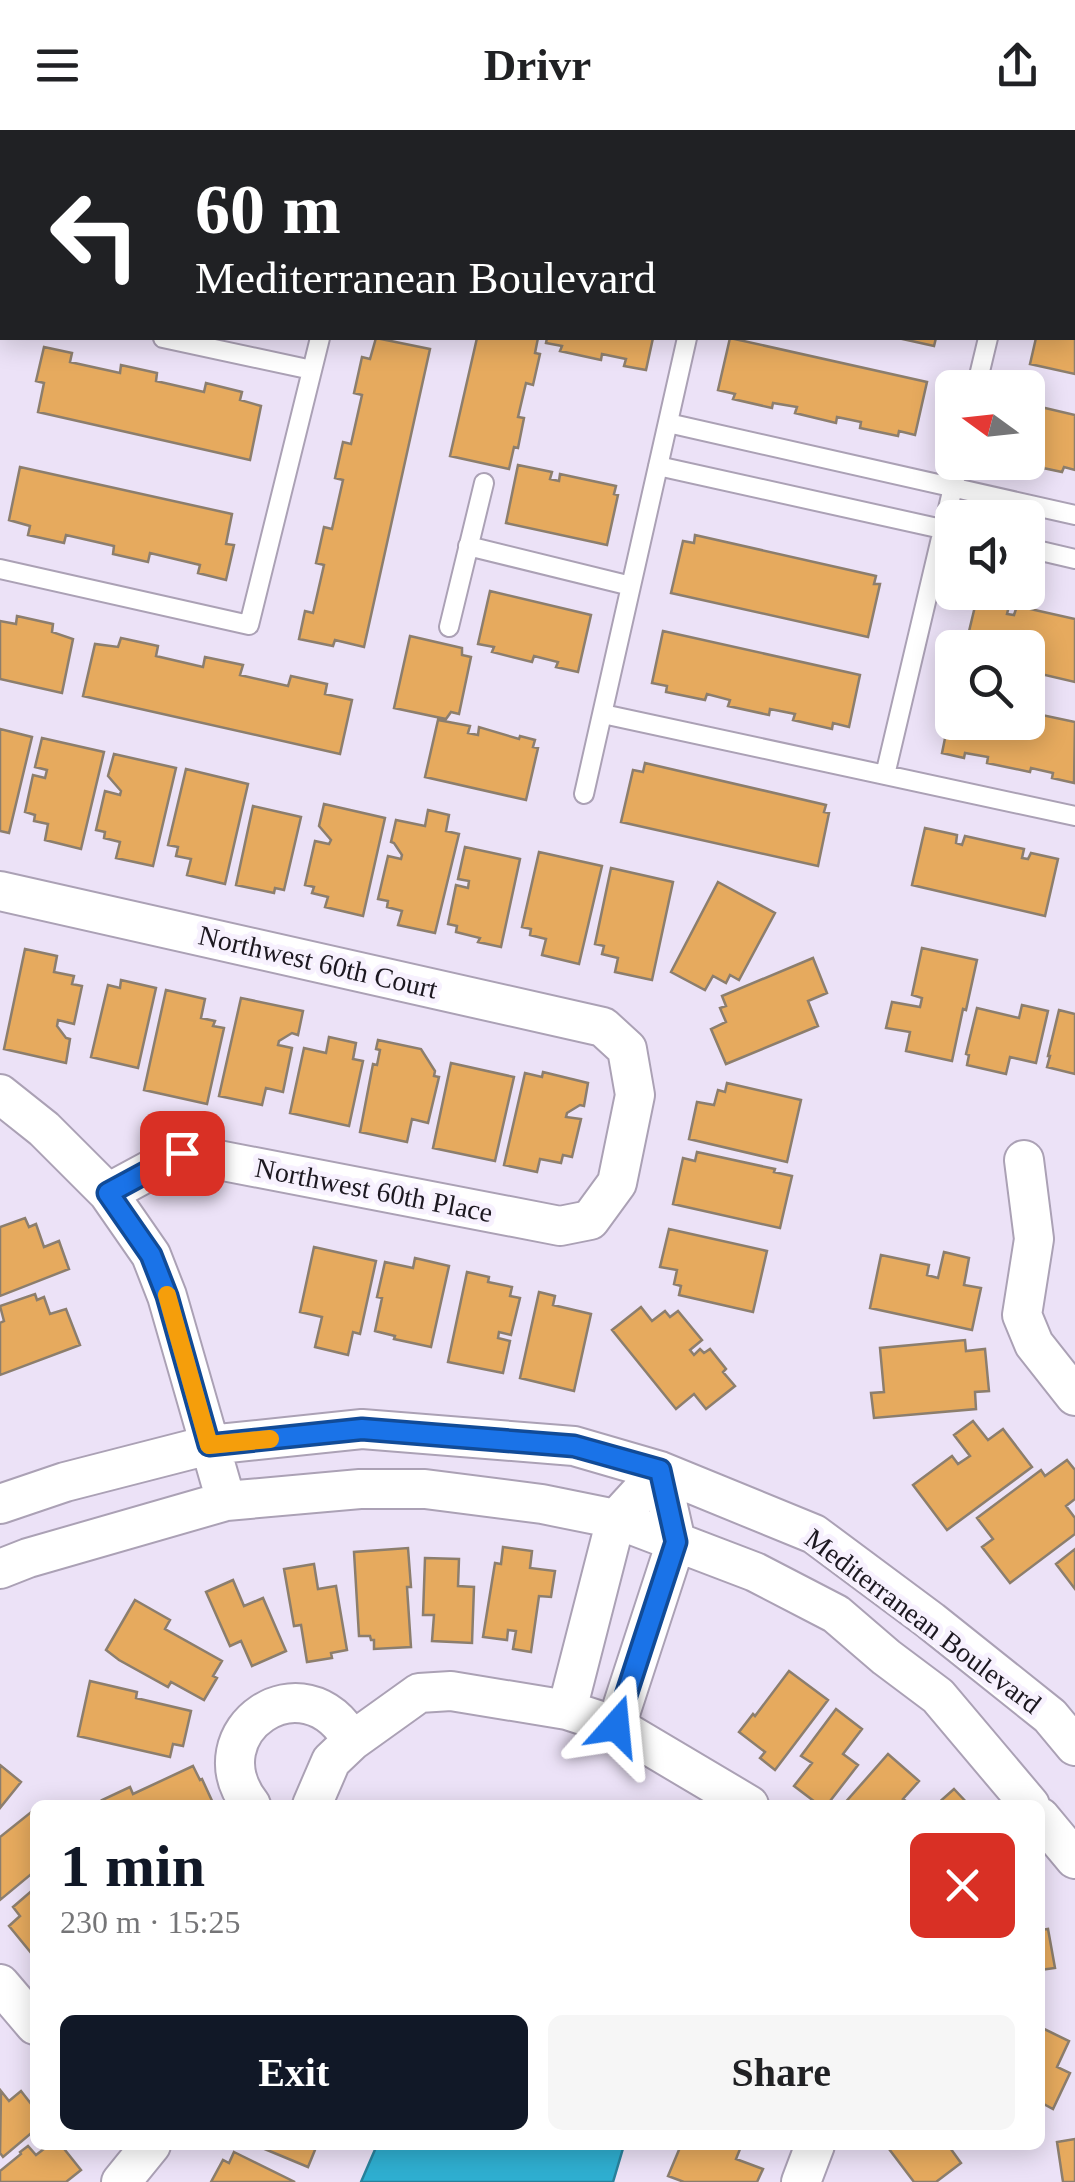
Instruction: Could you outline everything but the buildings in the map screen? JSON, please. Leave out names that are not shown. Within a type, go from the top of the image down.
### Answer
[{"type":"street","name":"Northwest 60th Court","points":[[0,891],[603,1026],[627,1049],[635,1095],[617,1183],[590,1220]]},
{"type":"street","points":[[0,1094],[44,1129],[108,1193],[151,1255],[167,1296],[226,1501]]},
{"type":"street","name":"Northwest 60th Place","points":[[108,1193],[182,1153],[560,1226],[590,1220]]},
{"type":"street","points":[[1024,1160],[1034,1238],[1022,1315],[1034,1344],[1075,1396]]},
{"type":"street","name":"Mediterranean Boulevard","points":[[0,1504],[65,1482],[209,1445],[362,1429],[574,1446],[660,1470],[814,1534],[1050,1716],[1075,1746]]},
{"type":"street","points":[[566,1710],[616,1519],[660,1470]]},
{"type":"street","points":[[616,1726],[676,1542],[660,1470]]},
{"type":"street","name":"Mediterranean Boulevard","points":[[0,1570],[45,1553],[226,1501],[360,1489],[425,1489],[542,1504],[616,1519],[755,1572],[836,1614],[938,1696],[1026,1800]]},
{"type":"street","points":[[314,1800],[331,1761],[352,1741],[419,1694],[451,1690],[566,1710],[616,1726],[742,1800]]},
{"type":"street","points":[[247,1800],[236,1777],[234,1759],[248,1725],[261,1713],[296,1702],[313,1705],[343,1725],[352,1741]]},
{"type":"street","points":[[1045,1824],[1075,1859]]},
{"type":"street","points":[[0,1984],[30,2019]]},
{"type":"street","points":[[122,2182],[144,2150]]},
{"type":"street","points":[[801,2182],[813,2150]]},
{"type":"lane","points":[[172,340],[312,370]]},
{"type":"lane","points":[[0,569],[249,625],[320,340]]},
{"type":"lane","points":[[584,794],[687,340]]},
{"type":"lane","points":[[980,370],[988,340]]},
{"type":"lane","points":[[668,423],[1075,515]]},
{"type":"lane","points":[[658,466],[935,527]]},
{"type":"lane","points":[[952,500],[955,480]]},
{"type":"lane","points":[[450,626],[484,483]]},
{"type":"lane","points":[[468,546],[631,586]]},
{"type":"lane","points":[[1045,552],[1075,558]]},
{"type":"lane","points":[[884,775],[935,580]]},
{"type":"lane","points":[[602,714],[1075,816]]},
{"type":"water","points":[[375,2150],[623,2150],[613,2182],[361,2182]]},
{"type":"slow traffic","points":[[167,1295],[209,1445],[270,1439]]},
{"type":"route","points":[[182,1153],[108,1193],[151,1255],[167,1296],[209,1445],[362,1429],[574,1446],[660,1470],[676,1542],[616,1726]]}]
